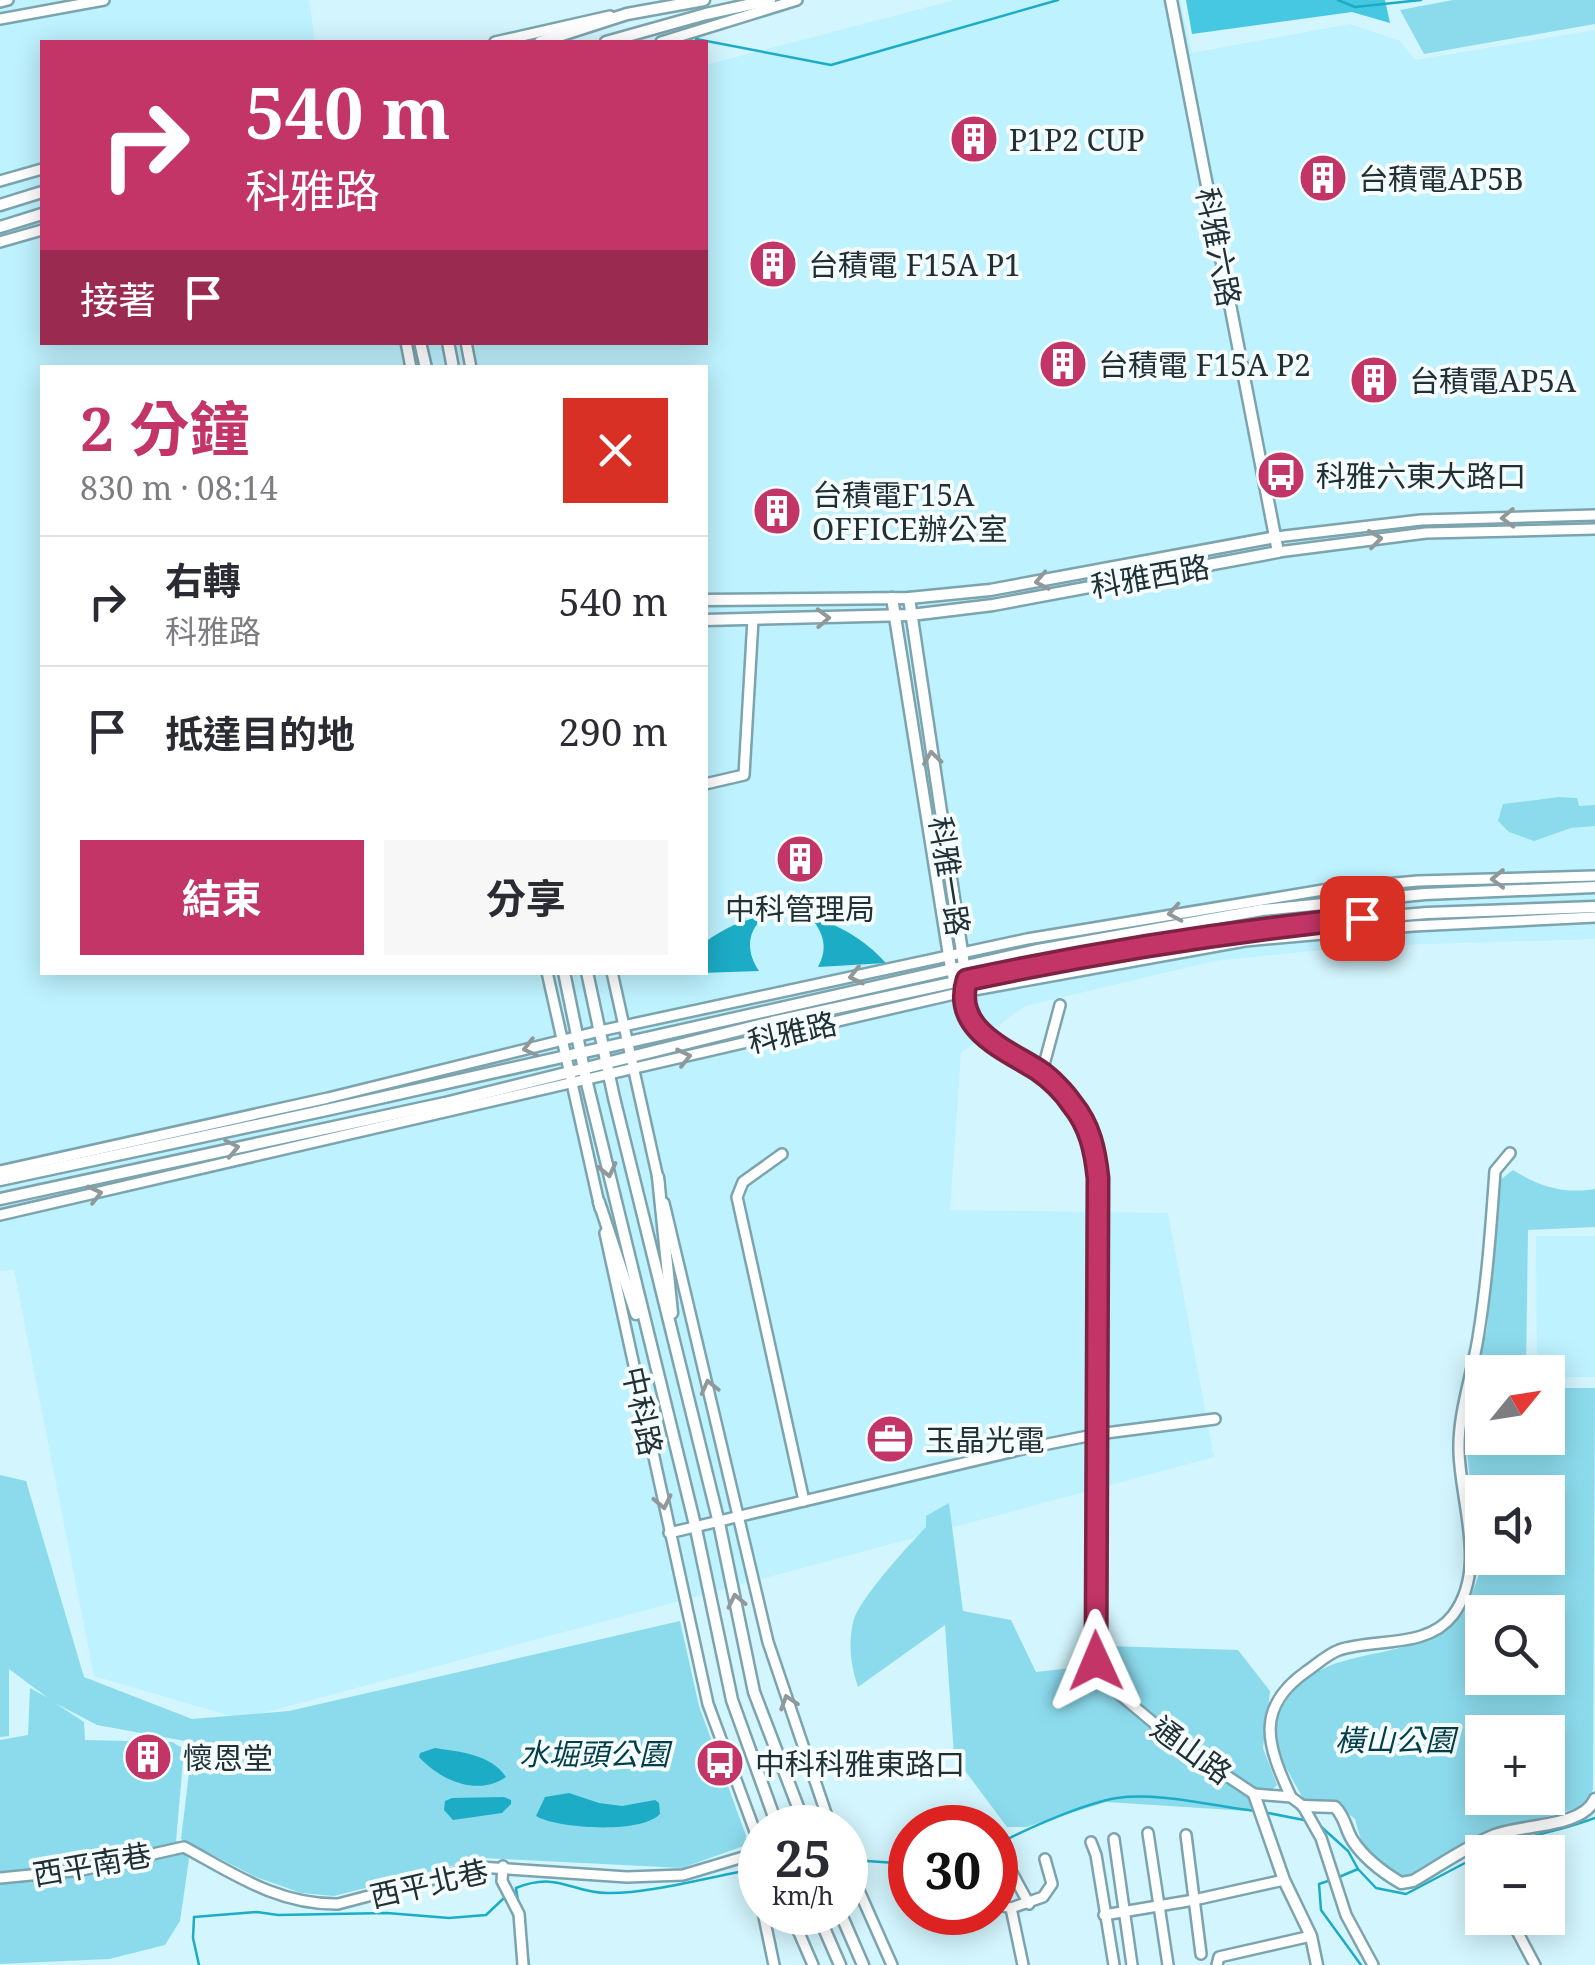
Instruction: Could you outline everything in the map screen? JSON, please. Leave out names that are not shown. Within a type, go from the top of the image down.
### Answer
[{"type":"street","points":[[0,2],[8,0]]},
{"type":"street","points":[[0,20],[104,0]]},
{"type":"street","points":[[502,40],[585,20],[704,0]]},
{"type":"street","points":[[613,40],[770,0]]},
{"type":"street","points":[[667,40],[797,0]]},
{"type":"street","name":"科雅六路","points":[[1170,0],[1278,552]]},
{"type":"street","points":[[546,40],[627,14]]},
{"type":"street","points":[[0,181],[40,170]]},
{"type":"street","points":[[0,205],[40,193]]},
{"type":"street","points":[[0,226],[40,215]]},
{"type":"street","points":[[0,242],[40,231]]},
{"type":"street","name":"科雅西路","points":[[708,600],[909,598],[990,590],[1276,538],[1421,520],[1595,516]]},
{"type":"street","name":"科雅西路","points":[[708,620],[894,616],[993,605],[1278,552],[1426,533],[1595,529]]},
{"type":"street","name":"科雅一路","points":[[892,598],[956,954],[964,966],[961,981]]},
{"type":"street","name":"科雅一路","points":[[909,598],[956,954],[951,968],[964,992]]},
{"type":"street","points":[[708,783],[744,775],[753,620]]},
{"type":"street","name":"科雅路","points":[[0,1171],[328,1098],[600,1031],[956,954],[1180,912],[1329,889],[1418,881],[1595,876]]},
{"type":"street","name":"科雅路","points":[[0,1180],[951,968],[1262,910],[1425,894],[1595,887]]},
{"type":"street","name":"科雅路","points":[[585,1074],[609,1075],[632,1063],[876,998],[1034,965],[1265,927],[1427,913],[1595,906]]},
{"type":"street","name":"科雅路","points":[[0,1215],[570,1078],[606,1062],[632,1063],[964,992],[1245,941],[1413,926],[1595,917]]},
{"type":"street","name":"中科路","points":[[548,975],[708,1704],[746,1805]]},
{"type":"street","name":"中科路","points":[[565,975],[658,1382],[696,1529],[732,1700],[770,1805]]},
{"type":"street","name":"中科路","points":[[588,975],[720,1523],[754,1692],[797,1805]]},
{"type":"street","points":[[613,975],[768,1642],[819,1805]]},
{"type":"street","name":"通山路","points":[[964,992],[978,1033],[1042,1072],[1072,1103],[1089,1131],[1095,1152],[1096,1661],[1106,1683],[1180,1744],[1254,1794],[1284,1880],[1310,1936],[1316,1965]]},
{"type":"street","points":[[1042,1072],[1060,1005]]},
{"type":"street","name":"科雅路","points":[[0,1199],[570,1078]]},
{"type":"street","points":[[1373,1965],[1346,1915],[1309,1817],[1291,1797],[1269,1737],[1271,1714],[1282,1690],[1336,1651],[1408,1640],[1437,1627],[1452,1617],[1467,1588],[1471,1541],[1459,1452],[1460,1427],[1478,1337],[1495,1171],[1510,1153]]},
{"type":"street","points":[[782,1154],[743,1182],[738,1197],[804,1501]]},
{"type":"street","points":[[658,1177],[675,1349]]},
{"type":"street","points":[[598,1202],[658,1382]]},
{"type":"street","points":[[670,1533],[1098,1434],[1215,1420]]},
{"type":"street","points":[[1254,1794],[1291,1797]]},
{"type":"street","points":[[1309,1817],[1335,1807],[1345,1816],[1350,1838],[1364,1855],[1402,1883],[1413,1881],[1495,1835],[1577,1816],[1590,1809],[1595,1798]]},
{"type":"street","points":[[1148,1833],[1168,1965]]},
{"type":"street","points":[[1186,1835],[1201,1954]]},
{"type":"street","points":[[1114,1839],[1132,1965]]},
{"type":"street","points":[[1091,1842],[1114,1965]]},
{"type":"street","name":"西平北巷","points":[[184,1846],[262,1890],[315,1904],[368,1898],[479,1867],[628,1876],[683,1875],[738,1860]]},
{"type":"street","name":"西平南巷","points":[[0,1878],[82,1870],[184,1846]]},
{"type":"street","points":[[1018,1906],[1043,1897],[1052,1884],[1045,1859]]},
{"type":"street","points":[[503,1866],[502,1881],[518,1914],[523,1965]]},
{"type":"street","points":[[1104,1915],[1284,1880]]},
{"type":"street","points":[[1018,1884],[1029,1904]]},
{"type":"street","points":[[868,1911],[892,1965]]},
{"type":"street","points":[[767,1935],[774,1965]]},
{"type":"street","points":[[800,1935],[813,1965]]},
{"type":"street","points":[[826,1935],[840,1965]]},
{"type":"street","points":[[850,1935],[863,1965]]},
{"type":"street","points":[[1017,1935],[1023,1965]]},
{"type":"street","points":[[1519,1935],[1535,1965]]},
{"type":"street","points":[[1216,1965],[1219,1957],[1310,1936]]},
{"type":"shaded area","points":[[0,0],[309,0],[315,40],[40,40],[40,345],[708,345],[708,64],[955,0],[1180,0],[1192,53],[1350,24],[1400,41],[1415,60],[1595,30],[1595,939],[1362,946],[1214,961],[1025,1006],[961,1053],[950,1210],[1168,1213],[1214,1457],[241,1719],[94,1676],[14,1270],[0,1271]]},
{"type":"shaded area","points":[[1186,0],[1385,0],[1390,23],[1352,12],[1192,34]]},
{"type":"shaded area","points":[[766,916],[755,928],[750,942],[759,971],[708,973],[708,940],[750,919]]},
{"type":"shaded area","points":[[810,916],[851,934],[886,963],[818,967],[823,940]]},
{"type":"shaded area","points":[[1536,1236],[1595,1236],[1595,1377],[1565,1377],[1565,1355],[1537,1355]]},
{"type":"shaded area","points":[[435,1748],[484,1759],[506,1777],[483,1786],[448,1779],[419,1757]]},
{"type":"shaded area","points":[[569,1793],[622,1806],[655,1800],[660,1814],[636,1825],[619,1827],[562,1824],[536,1816],[545,1797]]},
{"type":"shaded area","points":[[504,1797],[511,1804],[502,1813],[453,1820],[444,1810],[445,1801],[452,1798]]},
{"type":"green space","points":[[1453,0],[1595,0],[1595,24],[1424,54],[1400,10]]},
{"type":"green space","points":[[1577,798],[1579,806],[1595,805],[1595,826],[1571,828],[1534,841],[1509,832],[1498,821],[1503,804]]},
{"type":"green space","name":"橫山公園","points":[[1513,1170],[1552,1188],[1595,1189],[1595,1227],[1528,1230],[1526,1355],[1481,1355],[1487,1329],[1500,1180]]},
{"type":"green space","name":"橫山公園","points":[[1565,1388],[1595,1388],[1593,1789],[1588,1805],[1565,1811],[1565,1715],[1465,1715],[1465,1815],[1553,1815],[1492,1835],[1465,1835],[1465,1850],[1420,1875],[1405,1878],[1395,1875],[1362,1844],[1355,1819],[1337,1805],[1305,1802],[1269,1737],[1280,1710],[1309,1677],[1326,1667],[1437,1636],[1456,1621],[1465,1607],[1465,1695],[1565,1695],[1565,1595],[1471,1595],[1478,1575],[1565,1575],[1565,1475],[1469,1475],[1467,1455],[1565,1455]]},
{"type":"green space","name":"水堀頭公園","points":[[0,1475],[26,1481],[84,1677],[192,1719],[289,1711],[680,1621],[699,1706],[738,1814],[738,1848],[682,1868],[483,1858],[334,1896],[301,1893],[256,1877],[181,1839],[191,1756],[185,1741],[97,1725],[55,1703],[84,1722],[85,1740],[172,1742],[184,1749],[176,1841],[189,1859],[180,1921],[165,1945],[109,1959],[0,1964],[0,1740],[28,1735],[30,1688],[48,1698],[9,1669],[9,1736],[0,1737]]},
{"type":"green space","points":[[949,1503],[963,1611],[1011,1620],[1036,1672],[1081,1667],[1106,1646],[1238,1650],[1270,1691],[1263,1748],[1277,1785],[1248,1811],[1106,1802],[1018,1827],[1018,1805],[991,1805],[954,1756],[945,1625],[858,1687],[852,1663],[853,1623],[864,1601],[926,1527],[926,1516]]},
{"type":"waterway","points":[[708,41],[831,65],[1058,0]]},
{"type":"waterway","points":[[1338,0],[1355,7],[1421,0]]},
{"type":"waterway","points":[[696,39],[701,40]]},
{"type":"waterway","points":[[1018,1834],[1088,1805],[1117,1798],[1167,1798],[1255,1811]]},
{"type":"waterway","points":[[1263,1812],[1309,1821]]},
{"type":"waterway","points":[[1539,1835],[1595,1818]]},
{"type":"waterway","points":[[1317,1823],[1348,1851],[1358,1869]]},
{"type":"waterway","points":[[868,1861],[888,1862]]},
{"type":"waterway","points":[[1339,1877],[1358,1869],[1376,1888],[1406,1894],[1465,1863]]},
{"type":"waterway","points":[[516,1888],[554,1882],[595,1892],[622,1893],[738,1872]]},
{"type":"waterway","points":[[1331,1880],[1319,1884],[1321,1910],[1361,1965]]},
{"type":"waterway","points":[[516,1889],[519,1906]]},
{"type":"waterway","points":[[199,1965],[193,1938],[194,1917],[257,1912],[387,1913],[449,1918],[486,1915],[504,1898]]},
{"type":"waterway","points":[[526,1948],[529,1965]]},
{"type":"place","name":"P1P2 CUP","points":[[974,139]]},
{"type":"place","name":"台積電AP5B","points":[[1323,178]]},
{"type":"place","name":"台積電 F15A P1","points":[[773,264]]},
{"type":"place","name":"台積電 F15A P2","points":[[1063,364]]},
{"type":"place","name":"台積電AP5A","points":[[1374,380]]},
{"type":"place","name":"科雅六東大路口","points":[[1281,475]]},
{"type":"place","name":"台積電F15A OFFICE辦公室","points":[[777,511]]},
{"type":"place","name":"中科管理局","points":[[800,859]]},
{"type":"place","name":"玉晶光電","points":[[890,1439]]},
{"type":"place","name":"懷恩堂","points":[[148,1757]]},
{"type":"place","name":"中科科雅東路口","points":[[720,1763]]},
{"type":"route","points":[[1096,1661],[1095,1152],[1089,1131],[1072,1103],[1042,1072],[978,1033],[964,992],[967,980],[1034,965],[1265,927],[1362,918]]}]
